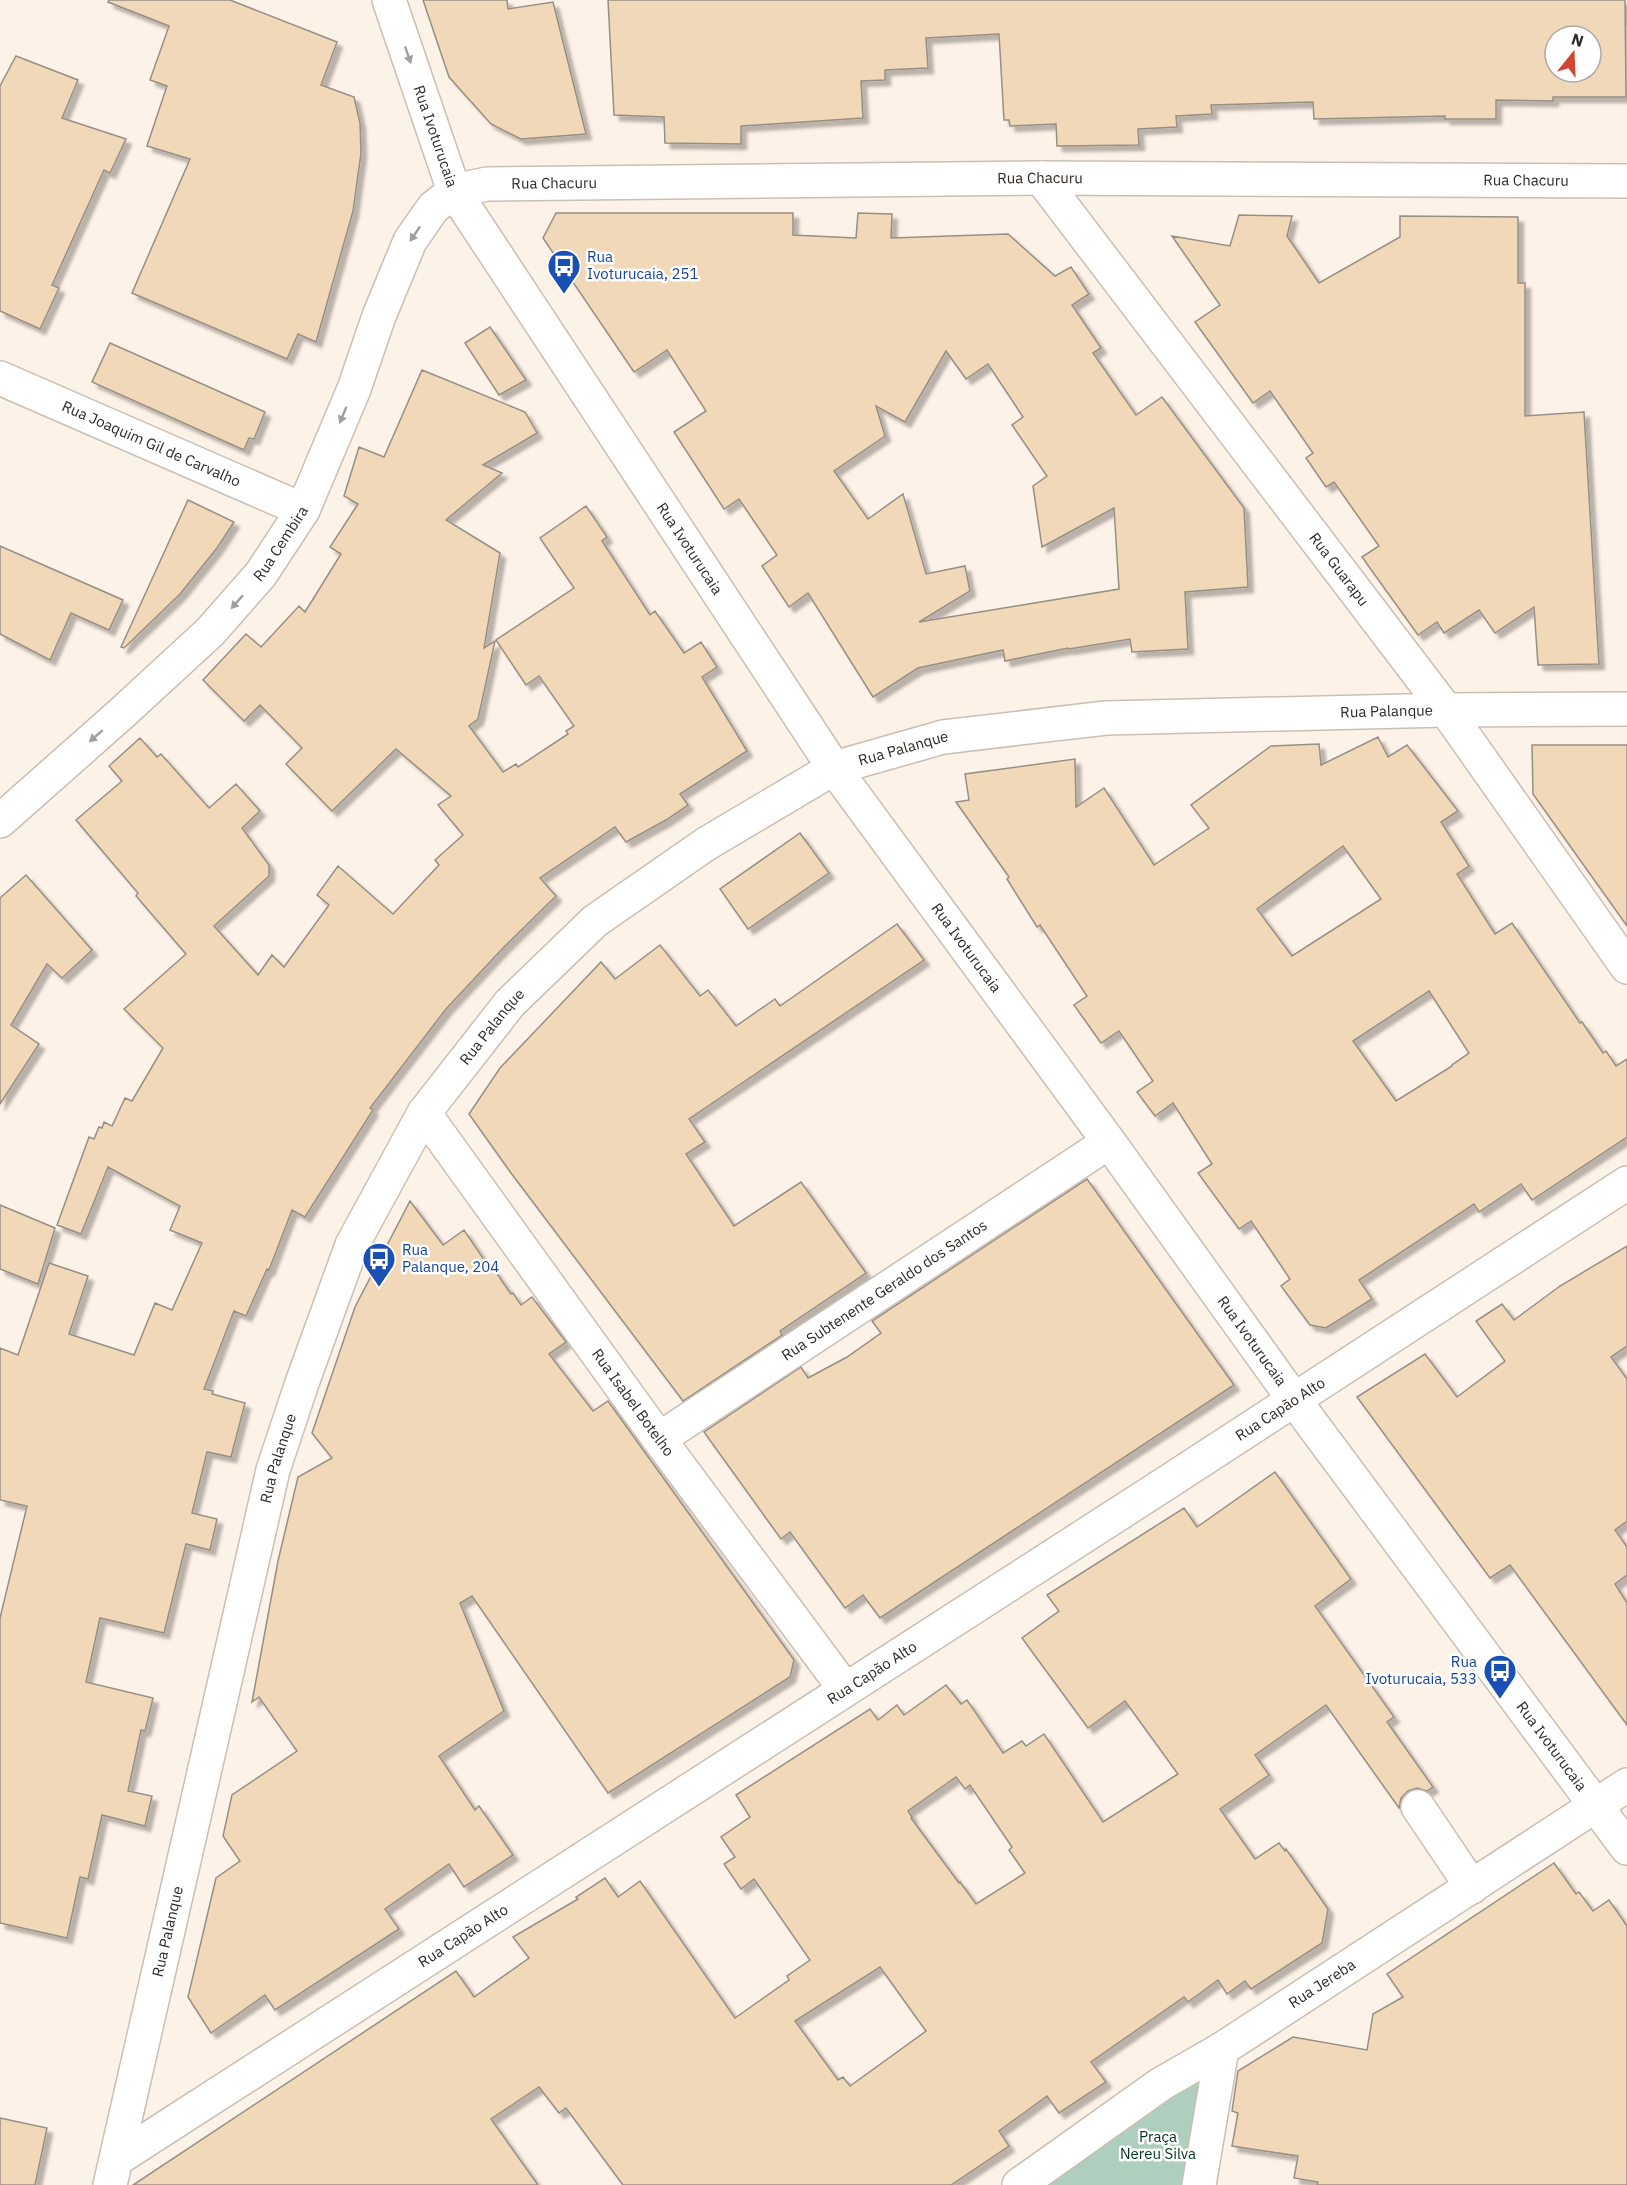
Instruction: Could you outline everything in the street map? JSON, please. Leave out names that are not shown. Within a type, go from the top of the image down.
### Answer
[{"type":"street","name":"Rua Ivoturucaia","points":[[389,0],[454,192],[834,768],[1109,1142],[1295,1401],[1627,1848]]},
{"type":"street","name":"Rua Chacuru","points":[[454,192],[487,184],[1041,178],[1627,181]]},
{"type":"street","name":"Rua Guarapu","points":[[1041,178],[1446,710],[1627,967]]},
{"type":"street","name":"Rua Cembira","points":[[0,820],[210,632],[261,574],[303,510],[354,389],[378,316],[410,241],[433,208],[454,192]]},
{"type":"street","name":"Rua Joaquim Gil de Carvalho","points":[[0,378],[303,510]]},
{"type":"street","name":"Rua Palanque","points":[[113,2172],[273,1470],[302,1383],[352,1245],[424,1113],[510,1003],[595,921],[706,844],[834,768],[944,737],[1106,718],[1446,710],[1627,709]]},
{"type":"street","name":"Rua Isabel Botelho","points":[[424,1113],[659,1438],[845,1689]]},
{"type":"street","name":"Rua Subtenente Geraldo dos Santos","points":[[659,1438],[1109,1142]]},
{"type":"street","name":"Rua Capão Alto","points":[[113,2172],[845,1689],[1295,1401],[1627,1183]]},
{"type":"street","name":"Rua Jereba","points":[[1019,2185],[1161,2084],[1221,2049],[1627,1785]]},
{"type":"street","points":[[1418,1807],[1472,1887]]},
{"type":"street","points":[[1199,2185],[1221,2049]]},
{"type":"green space","name":"Praça Nereu Silva","points":[[1211,2062],[1192,2185],[1036,2185]]},
{"type":"building","points":[[109,0],[230,0],[337,42],[321,85],[354,97],[360,123],[361,153],[353,211],[316,342],[298,334],[287,359],[132,293],[190,159],[147,146],[167,86],[150,80],[169,26],[108,2]]},
{"type":"building","points":[[423,0],[507,0],[508,9],[553,2],[586,134],[521,139],[491,124],[449,77]]},
{"type":"building","points":[[608,0],[1625,0],[1626,97],[1553,97],[1553,101],[1496,100],[1496,119],[1445,119],[1445,116],[1314,119],[1313,102],[1211,105],[1212,114],[1176,116],[1177,127],[1138,129],[1139,145],[1057,146],[1056,124],[1010,126],[1009,120],[1004,120],[999,34],[926,38],[928,68],[885,70],[885,80],[861,81],[863,118],[741,126],[741,144],[665,143],[664,117],[614,115]]},
{"type":"building","points":[[16,56],[78,80],[62,118],[126,139],[110,173],[104,170],[52,285],[59,288],[40,329],[0,311],[0,86]]},
{"type":"building","points":[[556,213],[793,213],[793,235],[856,238],[858,213],[892,214],[891,238],[1008,234],[1055,276],[1071,267],[1089,294],[1072,305],[1101,348],[1093,353],[1136,415],[1162,397],[1244,508],[1248,587],[1185,592],[1188,649],[1132,652],[1130,639],[1068,648],[1005,661],[1003,650],[918,668],[873,697],[808,593],[789,607],[762,566],[777,555],[739,499],[724,509],[674,432],[706,411],[667,350],[634,372],[543,238]],"holes":[[[946,351],[966,379],[988,364],[1023,417],[1012,425],[1047,476],[1033,486],[1042,547],[1114,508],[1119,589],[919,622],[970,591],[965,566],[926,574],[903,494],[868,519],[834,471],[885,436],[876,406],[905,422]]]},
{"type":"building","points":[[1239,215],[1292,216],[1287,236],[1319,283],[1400,237],[1400,216],[1518,217],[1518,283],[1525,283],[1525,416],[1584,412],[1599,664],[1538,665],[1534,607],[1495,633],[1479,610],[1444,633],[1437,622],[1418,635],[1362,557],[1379,546],[1334,482],[1326,487],[1306,458],[1313,453],[1270,391],[1253,403],[1195,322],[1220,305],[1172,236],[1230,246]]},
{"type":"building","points":[[490,327],[526,380],[499,395],[465,343]]},
{"type":"building","points":[[110,343],[265,412],[254,439],[249,438],[244,450],[92,382]]},
{"type":"building","points":[[422,370],[525,412],[537,433],[483,465],[502,473],[446,520],[500,553],[484,648],[495,641],[478,719],[469,726],[503,772],[516,764],[518,767],[568,734],[566,731],[574,726],[539,676],[526,685],[496,640],[574,588],[540,538],[586,506],[607,537],[602,541],[650,615],[655,611],[684,653],[701,642],[717,667],[702,677],[747,751],[680,794],[688,805],[666,820],[626,842],[615,827],[540,878],[556,896],[446,1009],[370,1108],[373,1110],[305,1217],[292,1210],[269,1270],[267,1269],[246,1316],[234,1311],[204,1389],[213,1391],[212,1394],[245,1403],[231,1457],[207,1452],[192,1513],[217,1519],[210,1550],[186,1544],[164,1633],[100,1618],[86,1682],[153,1698],[145,1731],[141,1730],[128,1791],[152,1796],[145,1826],[102,1815],[88,1879],[80,1877],[67,1938],[0,1923],[0,1618],[27,1506],[0,1500],[0,1348],[18,1355],[49,1263],[88,1276],[69,1334],[134,1355],[155,1303],[172,1310],[202,1243],[170,1230],[180,1206],[108,1167],[81,1234],[57,1225],[89,1137],[94,1139],[104,1122],[112,1126],[125,1098],[132,1101],[163,1048],[124,1009],[186,954],[136,896],[138,893],[76,820],[122,781],[109,766],[140,738],[157,757],[161,754],[209,808],[236,784],[260,811],[242,828],[269,865],[269,876],[214,926],[258,975],[272,955],[284,967],[329,905],[317,895],[338,866],[393,914],[439,865],[435,860],[463,835],[438,805],[451,796],[396,749],[332,811],[286,764],[302,748],[260,705],[244,721],[203,680],[246,634],[261,647],[299,606],[305,612],[341,554],[330,547],[358,504],[344,496],[359,447],[384,457]]},
{"type":"building","points":[[188,500],[234,522],[217,548],[180,594],[124,648],[121,647]]},
{"type":"building","points":[[0,546],[123,600],[109,630],[71,613],[50,660],[0,634]]},
{"type":"building","points":[[1378,737],[1388,757],[1407,745],[1458,811],[1441,822],[1469,866],[1457,874],[1495,934],[1512,923],[1603,1053],[1606,1051],[1616,1066],[1627,1059],[1627,1137],[1532,1200],[1521,1184],[1479,1212],[1474,1204],[1359,1280],[1372,1299],[1326,1328],[1310,1325],[1281,1286],[1290,1279],[1251,1221],[1239,1229],[1198,1173],[1212,1164],[1173,1103],[1155,1116],[1137,1092],[1153,1081],[1119,1031],[1101,1043],[1074,1005],[1087,996],[1040,925],[1037,927],[1007,879],[1009,877],[956,802],[969,800],[965,774],[1075,759],[1076,807],[1104,788],[1154,865],[1209,828],[1191,805],[1271,746],[1319,744],[1321,765]],"holes":[[[1343,846],[1381,899],[1292,956],[1257,909]],[[1429,991],[1469,1053],[1396,1101],[1353,1041]]]},
{"type":"building","points":[[1532,745],[1627,745],[1627,926],[1533,794]]},
{"type":"building","points":[[800,833],[829,873],[748,929],[720,889]]},
{"type":"building","points":[[26,875],[92,950],[62,978],[47,964],[11,1025],[39,1044],[0,1104],[0,898]]},
{"type":"building","points":[[897,924],[924,960],[689,1119],[705,1142],[686,1154],[734,1226],[801,1182],[866,1273],[780,1331],[782,1335],[683,1401],[469,1114],[500,1068],[601,962],[615,979],[660,945],[700,996],[708,990],[736,1026],[775,999],[780,1006]]},
{"type":"building","points":[[1087,1179],[1234,1385],[880,1618],[863,1595],[845,1608],[790,1532],[781,1539],[704,1432],[801,1367],[808,1378],[847,1357],[881,1333],[872,1321]]},
{"type":"building","points":[[410,1201],[443,1245],[464,1230],[491,1270],[493,1268],[521,1305],[532,1297],[566,1342],[549,1354],[593,1411],[608,1401],[794,1660],[790,1677],[608,1793],[472,1596],[460,1603],[504,1711],[439,1756],[475,1810],[479,1806],[513,1855],[464,1887],[449,1864],[385,1909],[399,1929],[275,2010],[265,1995],[211,2033],[188,1997],[216,1878],[240,1861],[223,1836],[232,1795],[297,1751],[259,1697],[252,1702],[278,1561],[298,1477],[332,1458],[312,1433],[355,1307]]},
{"type":"building","points":[[0,1205],[55,1228],[38,1284],[0,1269]]},
{"type":"building","points":[[1627,1246],[1627,1346],[1611,1357],[1627,1379],[1627,1521],[1615,1530],[1627,1547],[1627,1575],[1615,1584],[1627,1603],[1627,1725],[1510,1565],[1490,1578],[1357,1397],[1425,1354],[1457,1397],[1505,1361],[1476,1321],[1502,1304],[1514,1320],[1560,1286]]},
{"type":"building","points":[[1275,1472],[1351,1579],[1315,1606],[1394,1717],[1387,1722],[1433,1787],[1427,1791],[1417,1788],[1408,1791],[1401,1798],[1399,1808],[1326,1705],[1255,1755],[1269,1775],[1220,1809],[1255,1859],[1279,1843],[1285,1851],[1286,1849],[1328,1909],[1322,1943],[1251,1989],[1245,1981],[1227,1994],[1218,1980],[1188,2002],[1184,1997],[1091,2062],[1106,2082],[1059,2113],[1047,2096],[999,2131],[1009,2146],[951,2185],[623,2185],[566,2108],[559,2113],[539,2087],[491,2119],[538,2185],[133,2185],[456,1971],[474,1997],[529,1958],[513,1937],[578,1899],[576,1897],[605,1878],[618,1897],[640,1881],[735,2018],[789,1980],[787,1976],[810,1960],[754,1879],[741,1889],[724,1864],[735,1857],[721,1837],[750,1817],[736,1795],[870,1709],[878,1720],[897,1705],[904,1715],[946,1685],[961,1704],[967,1700],[1003,1753],[1022,1741],[1026,1746],[1044,1734],[1103,1822],[1178,1774],[1125,1701],[1088,1728],[1022,1638],[1059,1611],[1047,1595],[1184,1508],[1197,1527]],"holes":[[[956,1777],[965,1789],[970,1785],[1012,1847],[1009,1850],[1025,1873],[976,1904],[908,1811]],[[880,1967],[926,2031],[850,2086],[843,2077],[838,2080],[795,2021]]]},
{"type":"building","points":[[1554,1863],[1576,1894],[1579,1892],[1593,1911],[1609,1900],[1627,1926],[1627,2185],[1317,2185],[1318,2182],[1294,2178],[1298,2156],[1232,2146],[1238,2113],[1232,2111],[1238,2071],[1293,2037],[1367,2050],[1373,2014],[1403,1997],[1387,1974]]},
{"type":"building","points":[[0,2118],[47,2128],[35,2185],[0,2185]]},
{"type":"place","name":"Rua Ivoturucaia, 251","points":[[564,295]]},
{"type":"place","name":"Rua Palanque, 204","points":[[379,1288]]},
{"type":"place","name":"Rua Ivoturucaia, 533","points":[[1500,1700]]}]
